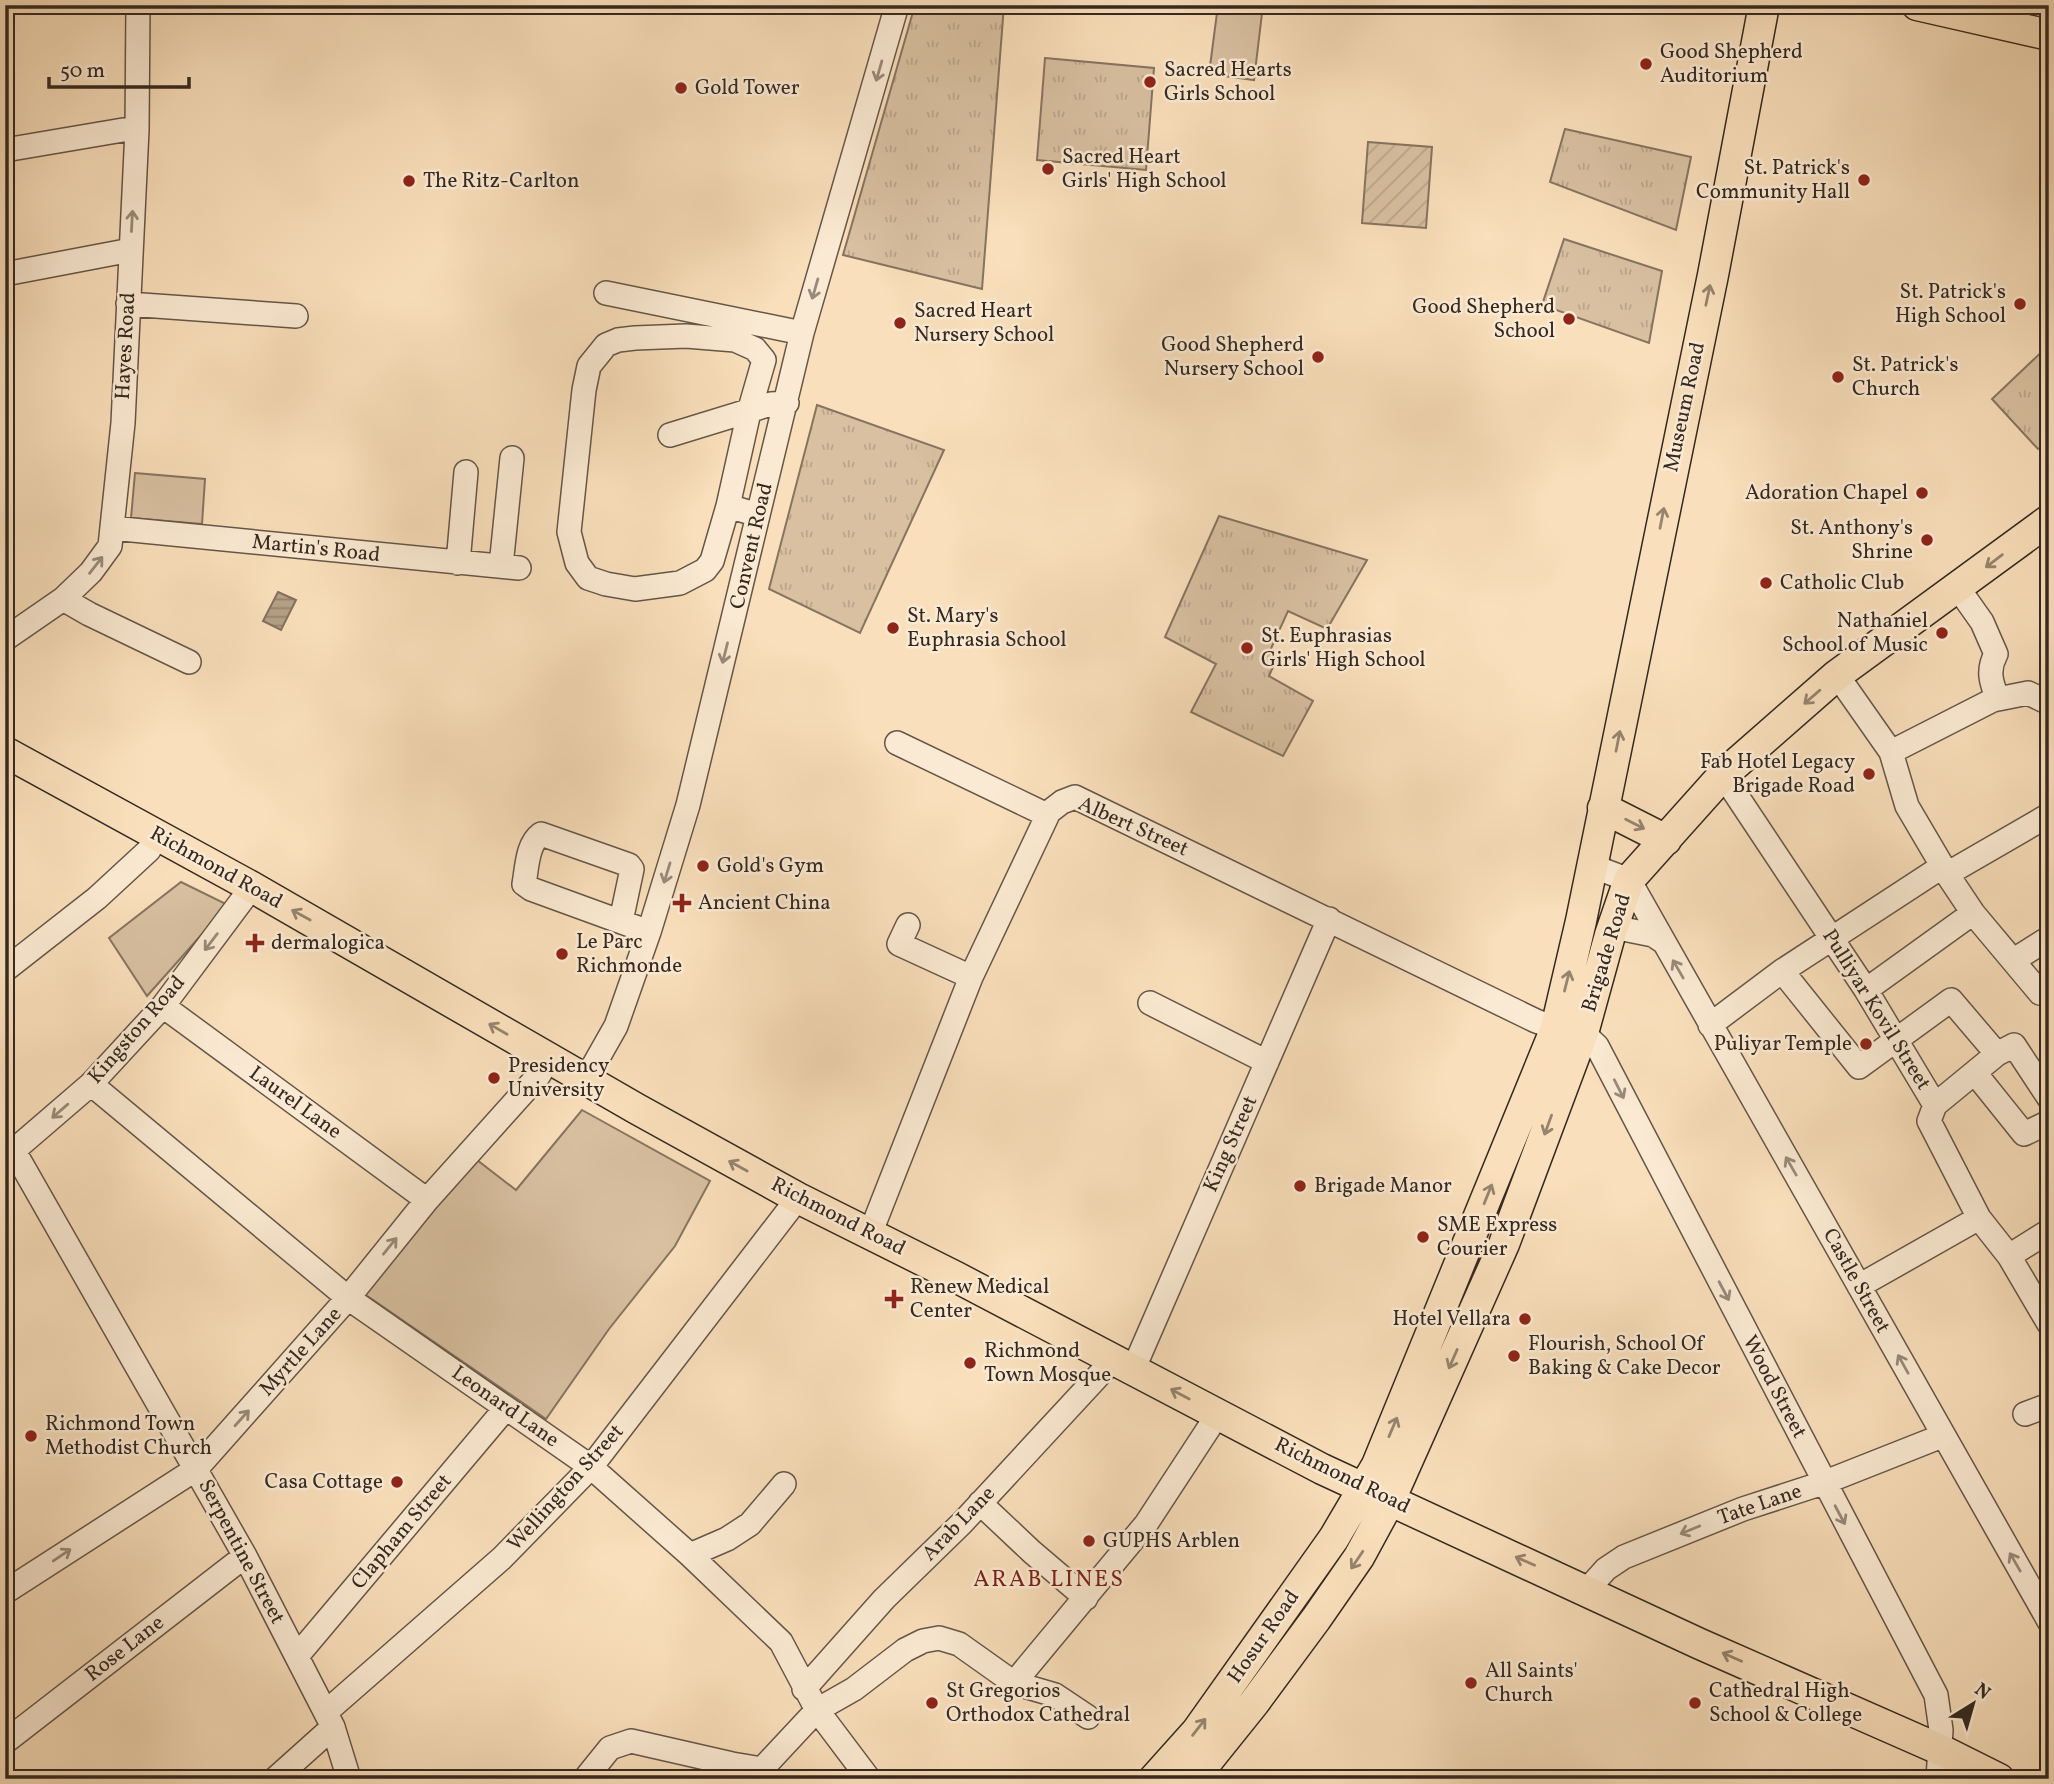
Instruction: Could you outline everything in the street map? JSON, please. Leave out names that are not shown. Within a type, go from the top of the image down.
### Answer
[{"type":"main road","name":"Museum Road","points":[[1603,808],[1713,275],[1764,5]]},
{"type":"main road","points":[[1917,5],[2049,35]]},
{"type":"main road","name":"Brigade Road","points":[[1362,1487],[1377,1465],[1569,1030],[1613,927],[1629,880],[1723,775],[1837,675],[2048,523]]},
{"type":"main road","name":"Richmond Road","points":[[5,752],[251,887],[798,1198],[1322,1469],[1587,1590],[1936,1758],[1999,1779]]},
{"type":"main road","points":[[1603,808],[1666,840]]},
{"type":"main road","name":"Brigade Road","points":[[1390,1500],[1504,1244],[1569,1030],[1575,952],[1603,808]]},
{"type":"main road","points":[[1322,1469],[1334,1505],[1334,1538]]},
{"type":"main road","name":"Hosur Road","points":[[1154,1779],[1197,1731],[1334,1538],[1362,1487]]},
{"type":"main road","name":"Hosur Road","points":[[1193,1779],[1316,1619],[1359,1557],[1390,1500]]},
{"type":"street","name":"Hayes Road","points":[[5,639],[63,598],[91,572],[110,546],[123,423],[137,130],[138,5]]},
{"type":"street","name":"Convent Road","points":[[586,1079],[616,1026],[649,932],[692,788],[802,333],[897,5]]},
{"type":"street","points":[[5,150],[137,130]]},
{"type":"street","points":[[5,274],[131,250]]},
{"type":"street","points":[[606,293],[802,333]]},
{"type":"street","points":[[128,304],[296,316]]},
{"type":"street","points":[[686,336],[744,342],[755,349],[764,360],[749,412],[728,506],[712,561],[705,570],[680,583],[635,589],[588,578],[577,563],[569,532],[584,390],[589,366],[606,345],[618,340],[686,336]]},
{"type":"street","points":[[670,435],[771,404],[787,402]]},
{"type":"street","name":"Martin's Road","points":[[112,528],[510,567],[512,458]]},
{"type":"street","points":[[458,563],[466,472]]},
{"type":"street","points":[[728,506],[758,515]]},
{"type":"street","points":[[1958,588],[1982,622],[1996,654],[1989,679],[1998,699]]},
{"type":"street","points":[[63,598],[89,614],[189,662]]},
{"type":"street","points":[[1837,675],[1891,752],[1906,806],[1973,913],[2040,993],[2049,990]]},
{"type":"street","points":[[1891,752],[1998,699],[2028,693],[2049,703]]},
{"type":"street","points":[[897,743],[1047,816]]},
{"type":"street","name":"Pulliyar Kovil Street","points":[[1723,775],[1833,938],[1898,1041],[1935,1105],[1929,1121],[1979,1217],[2009,1256],[2049,1325]]},
{"type":"street","name":"Albert Street","points":[[870,1234],[971,977],[1047,816],[1062,802],[1075,797],[1536,1021],[1569,1030]]},
{"type":"street","points":[[1710,1025],[1782,971],[1833,938],[1945,870],[2049,814]]},
{"type":"street","points":[[621,921],[632,869],[629,865],[541,834],[536,838],[528,859],[524,884],[531,889],[649,932]]},
{"type":"street","points":[[5,970],[97,898],[149,850],[157,835]]},
{"type":"street","points":[[1592,866],[1629,880]]},
{"type":"street","name":"Castle Street","points":[[1629,880],[2049,1621]]},
{"type":"street","name":"Kingston Road","points":[[10,1154],[90,1084],[163,1006],[251,887]]},
{"type":"street","points":[[1866,990],[1973,913]]},
{"type":"street","name":"King Street","points":[[1123,1365],[1266,1062],[1329,919]]},
{"type":"street","points":[[908,925],[899,944],[971,977]]},
{"type":"street","points":[[1613,927],[1653,935],[1662,941]]},
{"type":"street","points":[[2014,960],[2049,938]]},
{"type":"street","points":[[1782,971],[1859,1067],[1951,1000],[1997,1054]]},
{"type":"street","points":[[1150,1003],[1266,1062]]},
{"type":"street","name":"Laurel Lane","points":[[163,1006],[427,1200]]},
{"type":"street","name":"Wood Street","points":[[1569,1030],[1597,1046],[1936,1695],[1941,1730],[1936,1758],[1924,1779]]},
{"type":"street","points":[[1935,1105],[1997,1054],[2014,1045],[2048,1095]]},
{"type":"street","name":"Myrtle Lane","points":[[5,1592],[196,1469],[348,1298],[427,1200],[539,1075],[549,1058]]},
{"type":"street","points":[[1975,1073],[2024,1134],[2049,1122]]},
{"type":"street","name":"Leonard Lane","points":[[90,1084],[348,1298],[591,1467],[690,1555],[780,1642],[817,1710],[869,1779]]},
{"type":"street","name":"Serpentine Street","points":[[10,1154],[245,1556],[330,1720],[349,1779]]},
{"type":"street","name":"Wellington Street","points":[[275,1779],[330,1720],[502,1558],[591,1467],[798,1198]]},
{"type":"street","points":[[1859,1286],[1979,1217]]},
{"type":"street","points":[[2009,1256],[2049,1231]]},
{"type":"street","name":"Arab Lane","points":[[804,1689],[884,1600],[1123,1365]]},
{"type":"street","points":[[2025,1414],[2049,1405]]},
{"type":"street","name":"Clapham Street","points":[[297,1656],[506,1408]]},
{"type":"street","points":[[1014,1683],[1146,1524],[1218,1414]]},
{"type":"street","name":"Tate Lane","points":[[1587,1590],[1606,1569],[1624,1557],[1743,1509],[1823,1483],[1942,1436]]},
{"type":"street","points":[[690,1555],[742,1530],[784,1484]]},
{"type":"street","points":[[980,1503],[1086,1598]]},
{"type":"street","name":"Rose Lane","points":[[5,1742],[245,1556]]},
{"type":"street","points":[[585,1779],[610,1748],[631,1741],[764,1774],[817,1710],[853,1689],[905,1650],[923,1641],[939,1639],[958,1644],[1014,1683],[1055,1695],[1088,1717]]},
{"type":"street","points":[[830,1660],[853,1689]]},
{"type":"green space","points":[[915,5],[1004,5],[982,289],[843,255]]},
{"type":"green space","points":[[1218,5],[1263,5],[1254,80],[1209,74]]},
{"type":"green space","points":[[1045,58],[1154,68],[1146,170],[1037,160]]},
{"type":"green space","points":[[1565,129],[1691,157],[1676,230],[1550,182]]},
{"type":"green space","points":[[1368,142],[1432,147],[1426,228],[1362,223]]},
{"type":"green space","points":[[1564,239],[1662,271],[1649,343],[1542,305]]},
{"type":"green space","points":[[2049,345],[2049,442],[2038,449],[1992,399]]},
{"type":"green space","points":[[817,405],[944,450],[860,633],[769,589]]},
{"type":"green space","points":[[135,473],[205,479],[202,524],[131,518]]},
{"type":"green space","points":[[1219,516],[1367,560],[1327,629],[1288,611],[1269,653],[1277,658],[1269,676],[1313,701],[1283,756],[1191,712],[1216,664],[1165,637]]},
{"type":"green space","points":[[181,882],[228,905],[147,996],[109,938]]},
{"type":"green space","points":[[582,1110],[710,1181],[675,1246],[609,1329],[546,1419],[363,1293],[473,1157],[516,1190]]},
{"type":"shaded area","points":[[278,592],[296,600],[281,630],[263,621]]},
{"type":"place","name":"Good Shepherd Auditorium","points":[[1646,64]]},
{"type":"place","name":"Sacred Hearts Girls School","points":[[1150,82]]},
{"type":"place","name":"Gold Tower","points":[[681,88]]},
{"type":"place","name":"Sacred Heart Girls' High School","points":[[1048,169]]},
{"type":"place","name":"St. Patrick's Community Hall","points":[[1864,180]]},
{"type":"place","name":"The Ritz-Carlton","points":[[409,181]]},
{"type":"place","name":"St. Patrick's High School","points":[[2020,304]]},
{"type":"place","name":"Good Shepherd School","points":[[1569,319]]},
{"type":"place","name":"Sacred Heart Nursery School","points":[[900,323]]},
{"type":"place","name":"Good Shepherd Nursery School","points":[[1318,357]]},
{"type":"place","name":"St. Patrick's Church","points":[[1838,377]]},
{"type":"place","name":"Adoration Chapel","points":[[1922,493]]},
{"type":"place","name":"St. Anthony's Shrine","points":[[1927,540]]},
{"type":"place","name":"Catholic Club","points":[[1766,583]]},
{"type":"place","name":"St. Mary's Euphrasia School","points":[[893,628]]},
{"type":"place","name":"Nathaniel School of Music","points":[[1942,633]]},
{"type":"place","name":"St. Euphrasias Girls' High School","points":[[1247,648]]},
{"type":"place","name":"Fab Hotel Legacy Brigade Road","points":[[1869,774]]},
{"type":"place","name":"Gold's Gym","points":[[703,866]]},
{"type":"place","name":"Ancient China","points":[[682,903]]},
{"type":"place","name":"dermalogica","points":[[255,943]]},
{"type":"place","name":"Le Parc Richmonde","points":[[562,954]]},
{"type":"place","name":"Puliyar Temple","points":[[1866,1044]]},
{"type":"place","name":"Presidency University","points":[[494,1078]]},
{"type":"place","name":"Brigade Manor","points":[[1300,1186]]},
{"type":"place","name":"SME Express Courier","points":[[1423,1237]]},
{"type":"place","name":"Renew Medical Center","points":[[894,1299]]},
{"type":"place","name":"Hotel Vellara","points":[[1525,1319]]},
{"type":"place","name":"Flourish, School Of Baking & Cake Decor","points":[[1514,1356]]},
{"type":"place","name":"Richmond Town Mosque","points":[[970,1363]]},
{"type":"place","name":"Richmond Town Methodist Church","points":[[31,1436]]},
{"type":"place","name":"Casa Cottage","points":[[397,1482]]},
{"type":"place","name":"GUPHS Arblen","points":[[1089,1541]]},
{"type":"place","name":"All Saints' Church","points":[[1471,1683]]},
{"type":"place","name":"St Gregorios Orthodox Cathedral","points":[[932,1703]]},
{"type":"place","name":"Cathedral High School & College","points":[[1695,1703]]},
{"type":"district","name":"ARAB LINES","points":[[1049,1580]]}]
